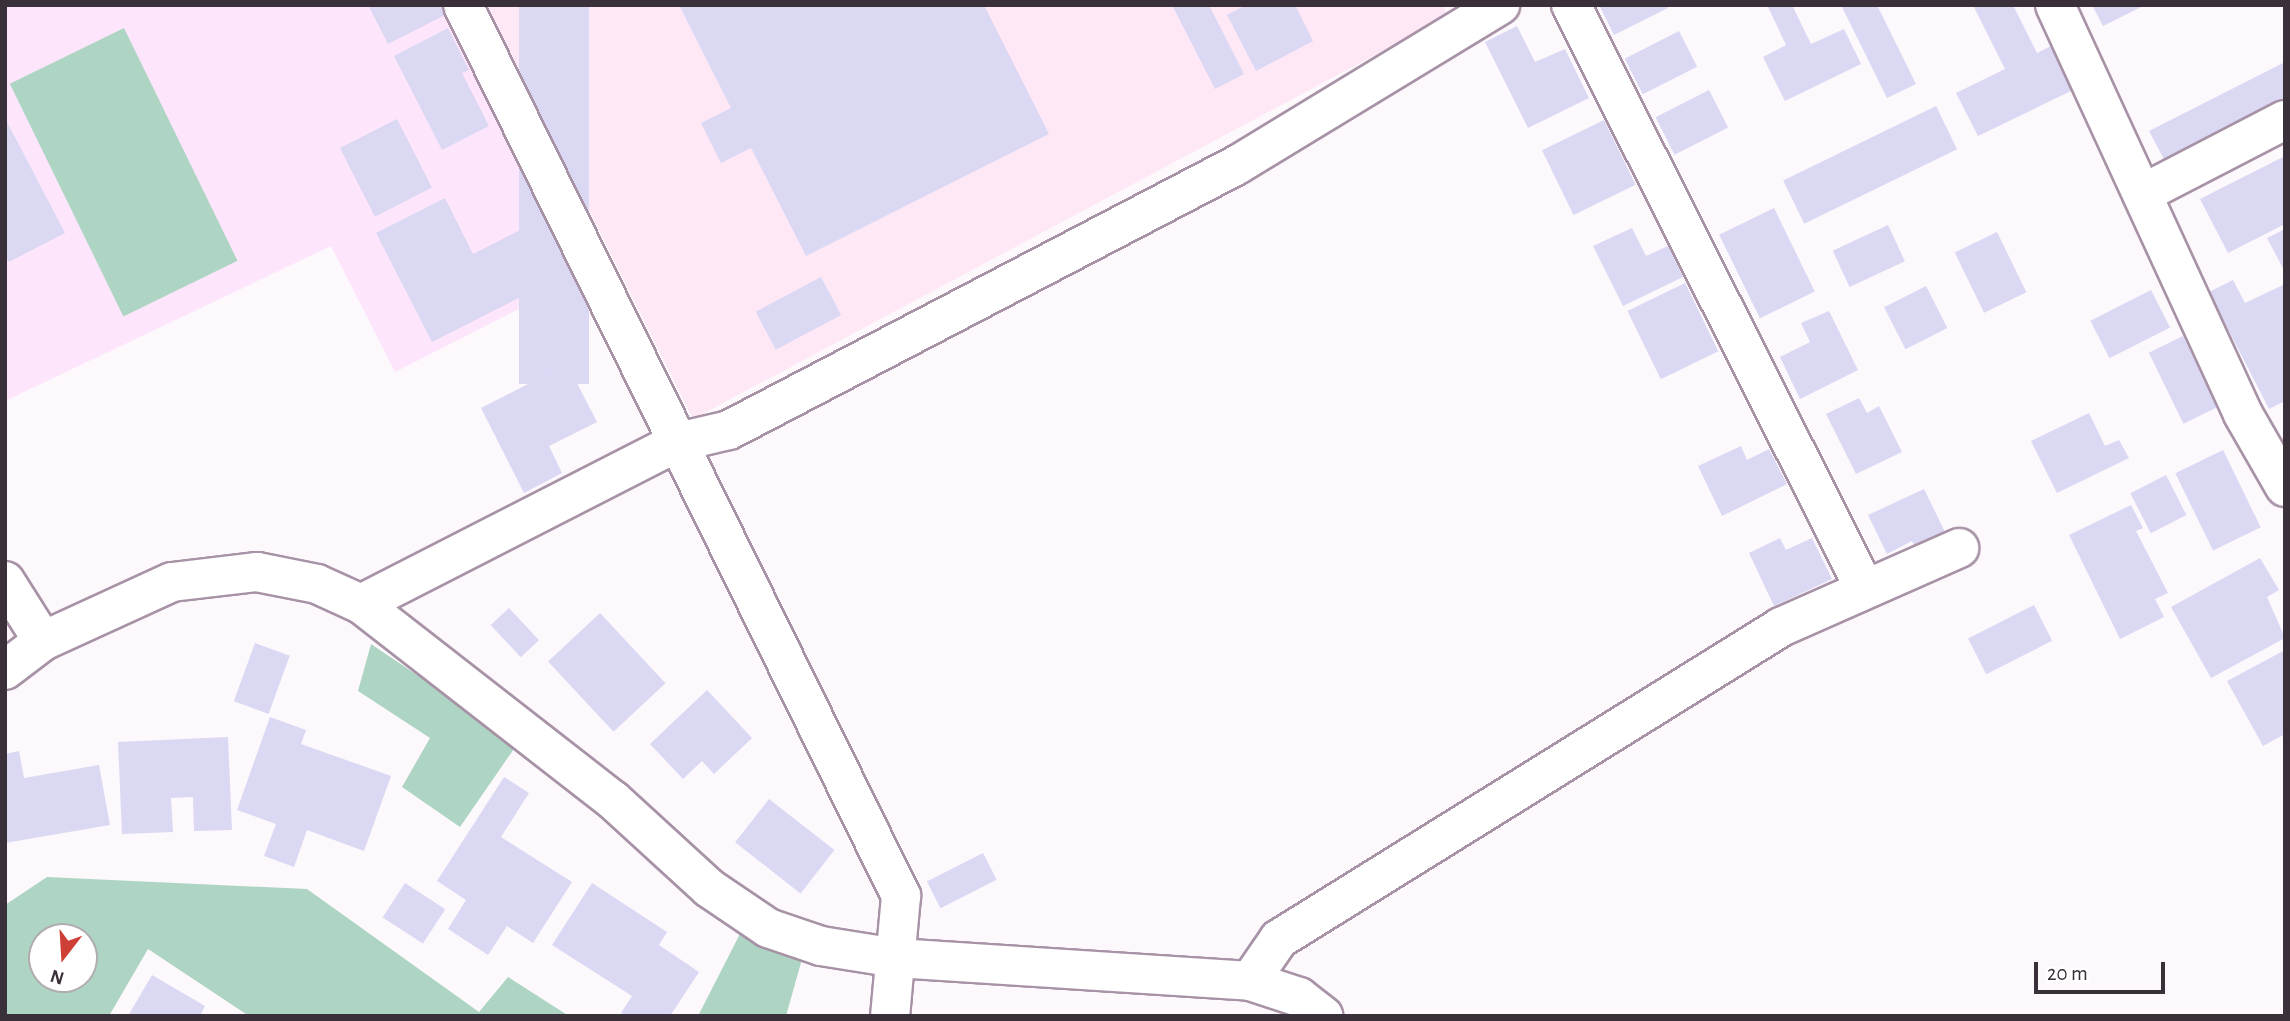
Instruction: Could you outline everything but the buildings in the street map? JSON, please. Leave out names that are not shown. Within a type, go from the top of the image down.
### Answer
[{"type":"street","points":[[463,5],[901,896],[890,1016]]},
{"type":"street","points":[[361,604],[678,442],[729,430],[1237,165],[1500,5]]},
{"type":"street","points":[[1571,5],[1865,589]]},
{"type":"street","points":[[2055,5],[2243,414],[2285,487]]},
{"type":"street","points":[[2142,194],[2285,120]]},
{"type":"street","points":[[1250,981],[1279,939],[1781,626],[1959,548]]},
{"type":"street","points":[[5,670],[43,641],[172,582],[245,573],[317,584],[361,604],[613,800],[709,888],[768,928],[821,946],[896,958],[1250,981],[1299,997],[1324,1016]]},
{"type":"street","points":[[5,581],[43,641]]},
{"type":"shaded area","points":[[5,5],[444,5],[576,280],[395,372],[331,246],[5,401]]},
{"type":"shaded area","points":[[487,5],[1443,5],[1448,16],[693,419]]},
{"type":"green space","points":[[124,28],[238,261],[123,316],[10,84]]},
{"type":"green space","points":[[371,644],[518,743],[460,827],[402,787],[430,738],[358,691]]},
{"type":"green space","points":[[47,877],[307,889],[479,1012],[508,977],[569,1016],[249,1016],[148,949],[109,1016],[5,1016],[5,905]]},
{"type":"green space","points":[[743,928],[802,959],[786,1016],[698,1016]]}]
